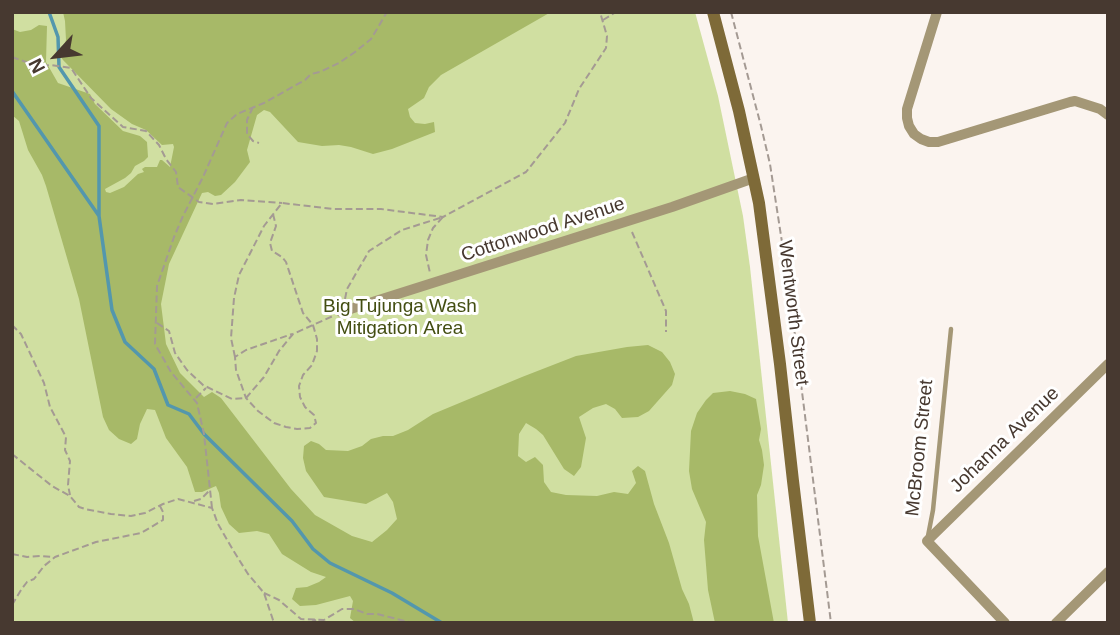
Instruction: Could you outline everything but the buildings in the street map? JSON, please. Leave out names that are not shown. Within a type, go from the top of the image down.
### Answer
[{"type":"main road","name":"Wentworth Street","points":[[713,12],[759,203],[810,623]]},
{"type":"street","points":[[937,12],[907,109],[909,126],[921,139],[938,142],[1075,101],[1108,114]]},
{"type":"street","name":"Cottonwood Avenue","points":[[341,312],[754,178]]},
{"type":"street","name":"Johanna Avenue","points":[[927,541],[1108,364]]},
{"type":"street","name":"McBroom Street","points":[[927,541],[1005,623]]},
{"type":"street","points":[[1056,623],[1108,572]]},
{"type":"lane","name":"McBroom Street","points":[[927,541],[933,510],[951,328]]},
{"type":"path","points":[[274,623],[264,593],[248,575],[218,524],[212,508],[204,434],[197,403],[171,372],[155,344],[158,286],[183,216],[228,123],[237,114],[264,103],[311,74],[339,63],[355,52],[372,39],[387,12]]},
{"type":"path","points":[[235,357],[246,350],[293,334],[341,312],[347,289],[369,251],[402,230],[443,216],[526,172],[565,123],[579,89],[606,48],[607,36],[600,12]]},
{"type":"path","points":[[603,20],[616,12]]},
{"type":"path","points":[[731,12],[770,164],[789,288],[831,623]]},
{"type":"path","points":[[12,57],[37,66],[71,68],[92,97],[123,127],[146,131],[159,145],[176,172],[178,187],[199,202],[213,204],[241,200],[443,216]]},
{"type":"path","points":[[254,106],[247,120],[247,134],[259,143]]},
{"type":"path","points":[[273,214],[276,226],[270,243],[272,251],[286,262],[303,313],[313,325],[317,339],[317,351],[312,365],[303,375],[299,386],[300,397],[317,423],[310,428],[297,429],[274,423],[246,398],[236,370],[231,338],[239,275],[264,226],[273,214],[282,203]]},
{"type":"path","points":[[433,283],[426,255],[428,240],[433,228],[443,216]]},
{"type":"path","points":[[628,221],[666,311],[666,332]]},
{"type":"path","points":[[156,322],[169,331],[175,353],[187,370],[206,387],[232,399],[246,398],[293,334]]},
{"type":"path","points":[[12,325],[21,334],[44,383],[50,407],[66,437],[68,485],[71,496],[79,507],[131,516],[178,499],[212,508]]},
{"type":"path","points":[[195,400],[206,387]]},
{"type":"path","points":[[12,453],[52,486],[71,496]]},
{"type":"path","points":[[191,502],[201,499],[210,491]]},
{"type":"path","points":[[12,605],[27,582],[34,579],[55,557],[96,542],[141,533],[163,520],[159,505]]},
{"type":"path","points":[[12,554],[55,557]]},
{"type":"path","points":[[264,593],[279,600],[301,619],[324,620],[342,609],[354,609],[413,623]]},
{"type":"path","points":[[310,623],[317,620]]},
{"type":"green space","name":"Big Tujunga Wash Mitigation Area","points":[[12,12],[695,12],[718,96],[743,216],[788,623],[12,623]]},
{"type":"green space","points":[[63,12],[551,12],[441,75],[429,87],[424,98],[408,109],[415,123],[434,122],[435,132],[392,149],[373,154],[339,145],[322,146],[298,142],[270,112],[264,110],[257,115],[247,150],[250,162],[221,195],[202,193],[169,264],[161,304],[166,344],[180,373],[204,397],[212,392],[221,398],[291,489],[315,515],[352,536],[372,542],[397,519],[393,502],[387,493],[366,504],[324,497],[306,471],[304,446],[311,441],[326,450],[348,451],[371,439],[393,436],[408,430],[433,414],[576,356],[648,345],[662,352],[675,374],[672,385],[649,411],[638,417],[622,418],[615,409],[606,404],[579,417],[586,438],[581,467],[574,476],[564,469],[543,435],[526,423],[519,434],[518,456],[526,462],[535,457],[543,465],[544,482],[551,492],[566,495],[597,496],[614,492],[628,494],[636,483],[632,471],[638,466],[645,471],[694,623],[356,623],[350,618],[353,601],[350,596],[316,605],[300,606],[292,599],[296,588],[307,587],[326,577],[311,572],[282,554],[269,534],[257,531],[239,533],[229,524],[216,486],[195,492],[187,467],[166,438],[155,410],[147,409],[137,439],[131,444],[119,439],[109,430],[103,417],[79,299],[46,186],[28,150],[19,121],[12,115],[12,29],[20,32],[39,25],[47,26],[46,62],[58,83],[90,94],[95,104],[123,131],[140,136],[147,142],[148,157],[135,166],[125,178],[105,189],[106,192],[124,187],[144,172],[142,169],[145,167],[157,167],[160,160],[170,167],[174,147],[173,144],[162,145],[146,130],[111,109],[63,60],[61,57],[66,40]]},
{"type":"green space","points":[[730,391],[756,399],[764,465],[757,495],[758,536],[774,623],[715,623],[708,590],[704,540],[706,522],[692,489],[689,471],[691,431],[697,413],[706,400],[713,393]]},
{"type":"waterway","points":[[49,12],[58,37],[59,67],[99,126],[99,216],[112,310],[125,342],[154,369],[168,405],[189,414],[204,434],[292,521],[313,549],[330,563],[392,593],[442,623]]},
{"type":"waterway","points":[[12,91],[99,216]]}]
